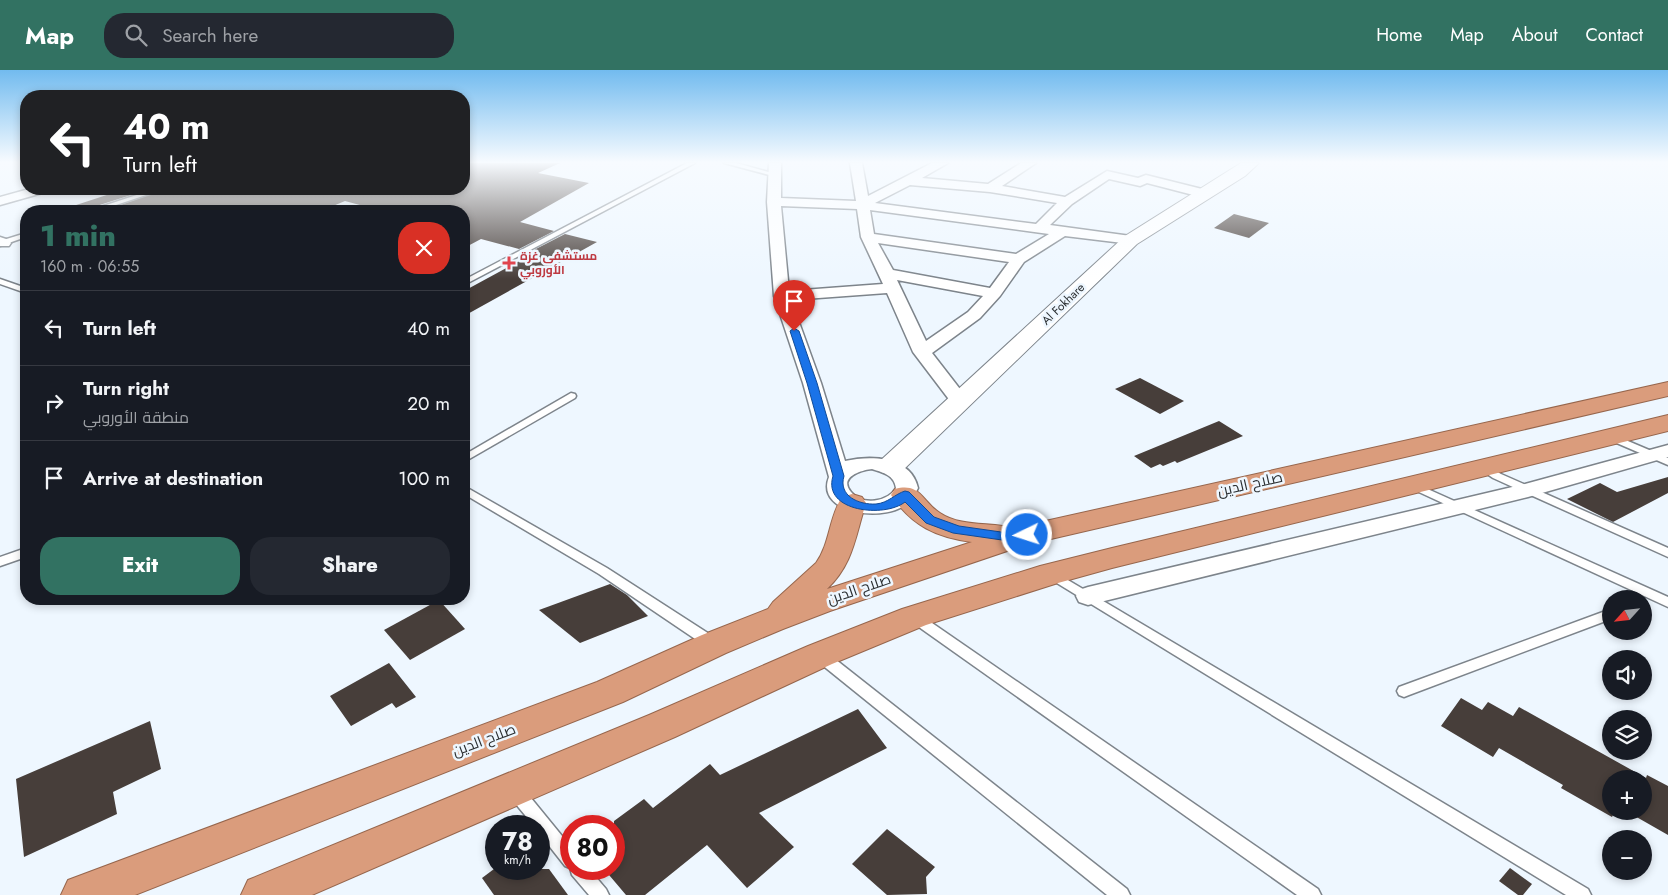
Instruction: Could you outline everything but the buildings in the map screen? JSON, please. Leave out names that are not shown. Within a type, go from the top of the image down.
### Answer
[{"type":"highway","name":"صلاح الدين","points":[[84,895],[610,692],[714,644],[771,621],[828,600],[1016,538],[1039,531],[1668,389]]},
{"type":"highway","points":[[263,895],[662,726],[820,655],[914,617],[1051,574],[1668,422]]},
{"type":"highway","points":[[905,495],[930,520],[957,530],[1016,538]]},
{"type":"highway","points":[[771,621],[827,571],[835,560],[852,503]]},
{"type":"street","points":[[839,476],[812,383],[782,296],[774,202],[861,204],[1130,240]]},
{"type":"street","points":[[861,204],[866,202]]},
{"type":"street","points":[[1040,227],[1066,202]]},
{"type":"street","name":"Al Fokhare","points":[[891,466],[961,402],[1130,240],[1193,202]]},
{"type":"street","points":[[861,204],[868,237],[922,352],[961,402]]},
{"type":"street","points":[[922,352],[974,315],[1020,259],[1064,230]]},
{"type":"street","points":[[868,237],[1020,259]]},
{"type":"street","points":[[782,296],[890,281],[994,292]]},
{"type":"street","points":[[1088,596],[1663,456]]},
{"type":"street","points":[[874,463],[891,466],[903,474],[907,481],[908,488],[905,495],[898,501],[876,508],[852,503],[838,491],[836,484],[839,476],[853,466],[874,463]]},
{"type":"lane","points":[[470,280],[619,202]]},
{"type":"lane","points":[[1,243],[20,237]]},
{"type":"lane","points":[[0,281],[20,289]]},
{"type":"lane","points":[[470,455],[571,396]]},
{"type":"lane","points":[[1608,436],[1663,456]]},
{"type":"lane","points":[[1483,467],[1528,490],[1668,553]]},
{"type":"lane","points":[[1412,485],[1663,600]]},
{"type":"lane","points":[[470,493],[603,571],[714,644]]},
{"type":"lane","points":[[0,562],[20,554]]},
{"type":"lane","points":[[1051,574],[1582,895]]},
{"type":"lane","points":[[914,617],[1312,895]]},
{"type":"lane","points":[[1404,691],[1602,617]]},
{"type":"lane","points":[[820,655],[1121,895]]},
{"type":"lane","points":[[513,788],[560,846]]},
{"type":"lane","points":[[587,880],[600,895]]},
{"type":"place","name":"مستشفى غزة الأوروبي","points":[[509,263]]},
{"type":"route","points":[[794,331],[812,383],[839,476],[836,484],[838,491],[844,498],[864,507],[876,508],[888,506],[905,495],[930,520],[957,530],[1016,538],[1027,535]]}]
